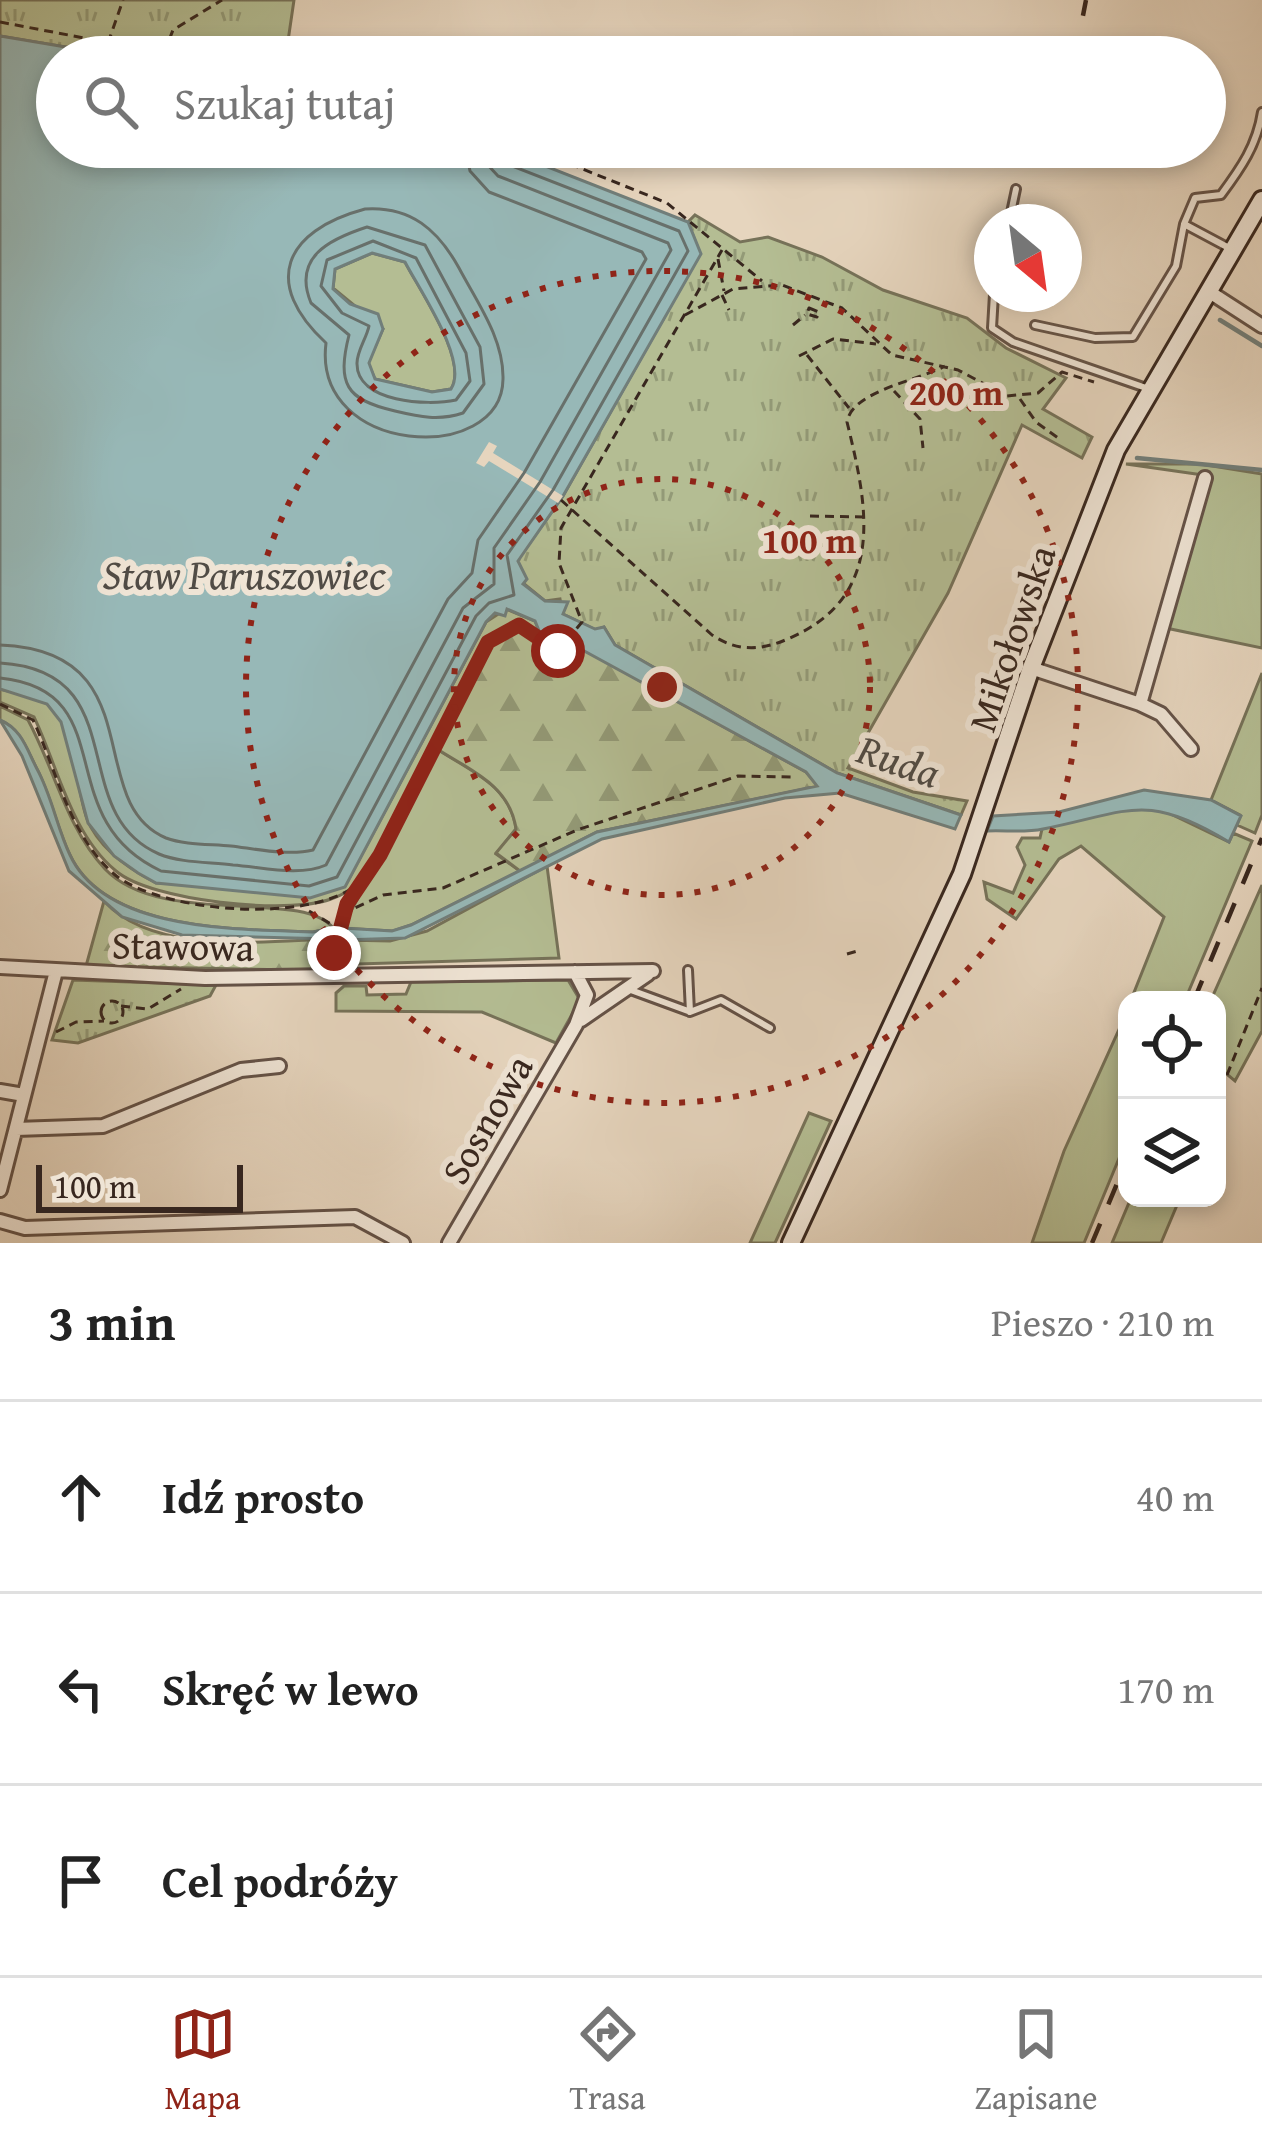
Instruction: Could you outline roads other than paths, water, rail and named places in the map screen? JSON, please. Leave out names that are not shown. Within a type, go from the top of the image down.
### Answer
[{"type":"main road","name":"Mikołowska","points":[[790,1243],[975,843],[1031,668],[1109,466],[1149,389],[1262,200]]},
{"type":"street","points":[[1208,291],[1262,326]]},
{"type":"street","points":[[1140,704],[1205,478]]},
{"type":"street","points":[[1031,668],[1161,714],[1191,749]]},
{"type":"street","name":"Stawowa","points":[[0,967],[189,977],[653,970],[624,987]]},
{"type":"street","points":[[0,1190],[56,971]]},
{"type":"street","name":"Sosnowa","points":[[448,1243],[606,971]]},
{"type":"street","points":[[575,972],[591,1003],[624,987]]},
{"type":"street","points":[[16,1129],[103,1126],[241,1070],[280,1066]]},
{"type":"street","points":[[0,1091],[24,1095]]},
{"type":"street","points":[[0,1221],[25,1228],[355,1217],[403,1243]]},
{"type":"lane","points":[[1035,325],[1095,338],[1133,337],[1176,266],[1195,198],[1221,195],[1258,136],[1262,112]]},
{"type":"lane","points":[[1013,204],[1016,189]]},
{"type":"lane","points":[[1184,224],[1232,250]]},
{"type":"lane","points":[[993,312],[992,328],[1012,342],[1149,389]]},
{"type":"lane","points":[[688,970],[690,1012]]},
{"type":"lane","points":[[624,987],[690,1012],[721,1000],[770,1028]]},
{"type":"water","name":"Staw Paruszowiec","points":[[0,36],[36,42],[36,168],[550,168],[688,222],[701,254],[563,496],[518,561],[527,579],[523,584],[545,601],[568,602],[563,614],[595,629],[604,627],[615,645],[837,773],[961,815],[955,829],[840,793],[785,798],[602,839],[405,938],[342,940],[342,928],[392,931],[411,925],[597,832],[817,786],[806,772],[564,640],[558,649],[542,638],[535,621],[507,609],[505,616],[495,613],[486,622],[345,887],[310,898],[156,883],[114,856],[88,823],[61,722],[47,704],[0,689]],"holes":[[[372,253],[405,262],[454,361],[451,389],[432,392],[375,379],[369,363],[383,329],[378,314],[350,304],[333,289],[335,269]]]},
{"type":"water","points":[[0,720],[19,734],[27,748],[70,855],[88,881],[113,900],[144,913],[214,927],[313,932],[333,928],[333,939],[182,935],[122,917],[69,871],[22,756]]},
{"type":"water","points":[[1144,790],[1211,800],[1241,816],[1229,842],[1177,816],[1137,810],[1036,830],[987,831],[993,816],[1059,812]]},
{"type":"waterway","points":[[1220,320],[1262,346]]},
{"type":"waterway","points":[[1137,458],[1262,470]]},
{"type":"railway","points":[[1079,36],[1086,0]]},
{"type":"railway","points":[[1198,991],[1262,838]]},
{"type":"railway","points":[[1092,1243],[1118,1181]]},
{"type":"water label","name":"Ruda","points":[[899,760]]}]
